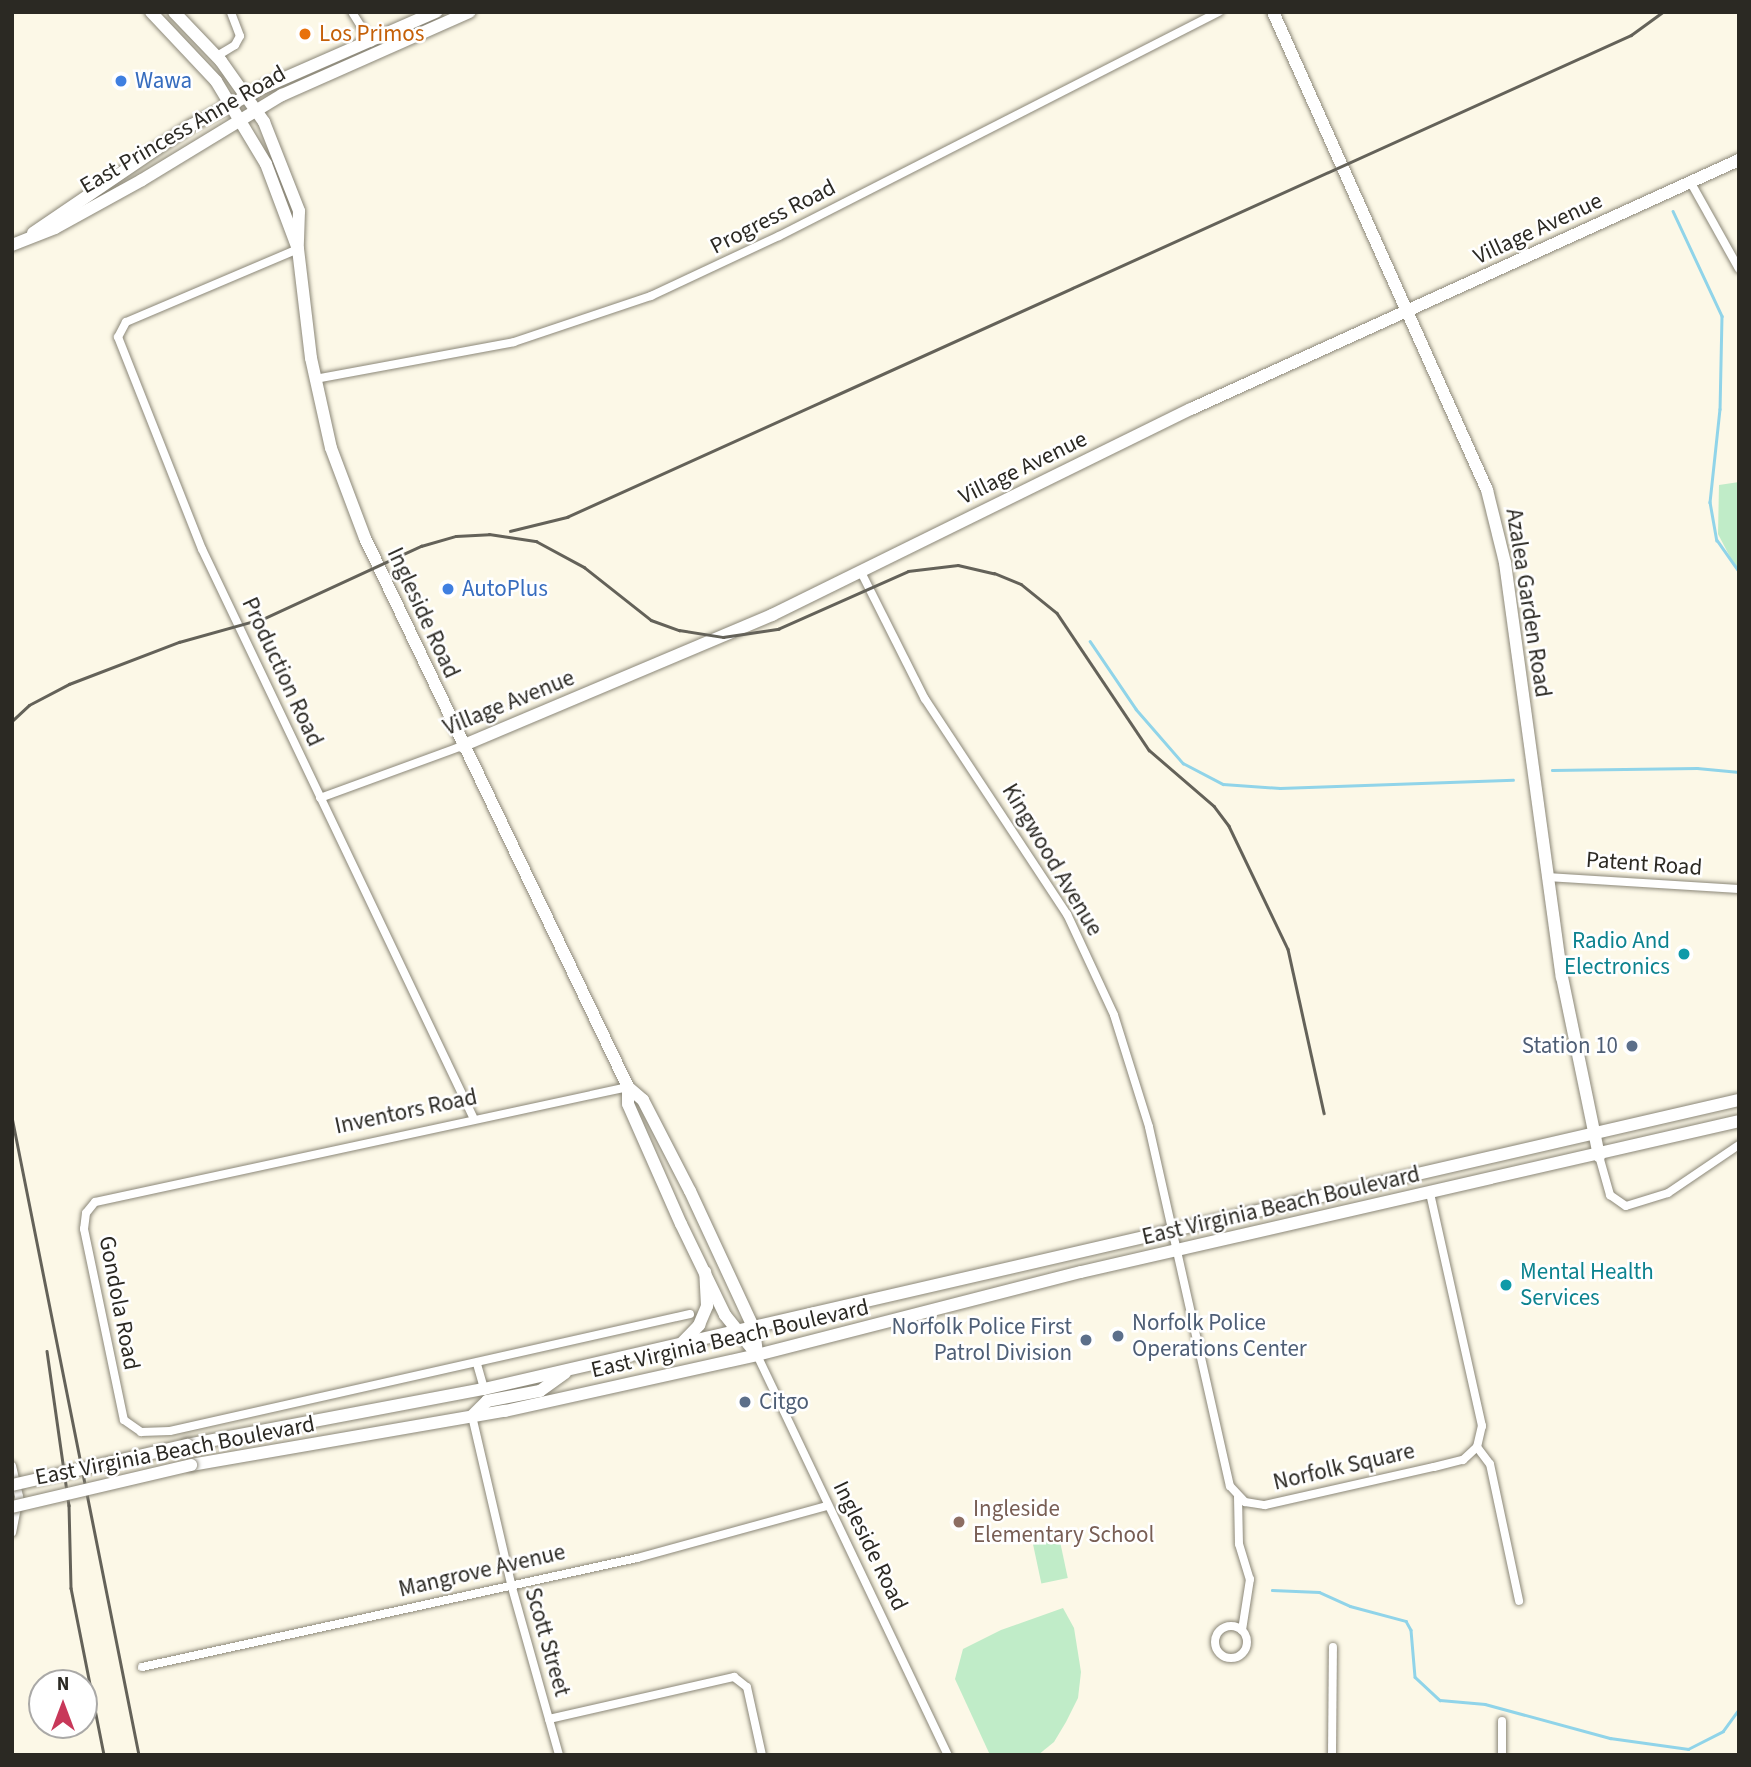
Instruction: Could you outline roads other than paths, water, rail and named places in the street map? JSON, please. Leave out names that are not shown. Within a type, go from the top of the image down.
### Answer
[{"type":"main road","name":"Ingleside Road","points":[[151,12],[196,58],[241,117],[265,164],[298,249]]},
{"type":"main road","name":"Ingleside Road","points":[[174,12],[217,56],[247,96],[280,157],[299,211],[298,249],[315,379],[341,477],[462,746],[628,1087],[649,1112],[754,1329],[757,1355]]},
{"type":"main road","name":"East Princess Anne Road","points":[[12,245],[130,165],[232,104],[436,12]]},
{"type":"main road","name":"East Princess Anne Road","points":[[33,233],[55,228],[142,180],[255,109],[469,12]]},
{"type":"main road","name":"Azalea Garden Road","points":[[1273,12],[1475,457],[1496,524],[1562,977],[1600,1156]]},
{"type":"main road","name":"Village Avenue","points":[[462,746],[678,657],[861,572],[1180,415],[1410,312],[1739,159]]},
{"type":"main road","name":"Ingleside Road","points":[[628,1087],[628,1104],[642,1138],[705,1272],[738,1333],[757,1355]]},
{"type":"main road","name":"East Virginia Beach Boulevard","points":[[12,1485],[187,1445],[443,1398],[738,1333],[1739,1100]]},
{"type":"main road","points":[[1658,1120],[1664,1141]]},
{"type":"main road","name":"East Virginia Beach Boulevard","points":[[12,1507],[191,1465],[472,1416],[757,1355],[1176,1251],[1600,1156],[1739,1121]]},
{"type":"main road","points":[[680,1345],[699,1325],[707,1306],[705,1272]]},
{"type":"main road","points":[[443,1398],[472,1416],[487,1401],[540,1391],[568,1370]]},
{"type":"street","points":[[217,56],[235,45],[240,36],[231,12]]},
{"type":"street","points":[[352,12],[377,54]]},
{"type":"street","name":"Progress Road","points":[[315,379],[514,342],[651,296],[762,245],[1219,12]]},
{"type":"street","points":[[1691,183],[1739,269]]},
{"type":"street","name":"Production Road","points":[[298,249],[122,325],[118,337],[202,549],[473,1117]]},
{"type":"street","name":"Kingwood Avenue","points":[[861,572],[925,699],[1067,914],[1093,966],[1136,1080],[1172,1230]]},
{"type":"street","name":"Village Avenue","points":[[320,798],[462,746]]},
{"type":"street","name":"Patent Road","points":[[1547,877],[1739,889]]},
{"type":"street","name":"Inventors Road","points":[[192,1177],[628,1087]]},
{"type":"street","points":[[1600,1156],[1609,1195],[1626,1206],[1668,1194],[1739,1144]]},
{"type":"street","name":"Gondola Road","points":[[155,1433],[134,1430],[124,1420],[84,1221],[90,1208],[103,1196],[192,1177]]},
{"type":"street","points":[[1430,1195],[1482,1426],[1477,1447],[1490,1464],[1519,1601]]},
{"type":"street","points":[[1172,1230],[1225,1464],[1238,1497],[1239,1544],[1250,1579],[1242,1630],[1247,1641],[1244,1651],[1230,1658],[1221,1654],[1216,1644],[1218,1633],[1227,1627],[1242,1630]]},
{"type":"street","name":"East Virginia Beach Boulevard","points":[[155,1433],[477,1364],[690,1314]]},
{"type":"street","name":"Ingleside Road","points":[[757,1355],[948,1755]]},
{"type":"street","points":[[477,1364],[484,1389]]},
{"type":"street","name":"Scott Street","points":[[472,1416],[510,1584],[559,1755]]},
{"type":"street","points":[[155,1433],[160,1450]]},
{"type":"street","name":"Norfolk Square","points":[[1238,1497],[1265,1505],[1463,1460],[1477,1447]]},
{"type":"street","points":[[12,1466],[19,1497],[12,1532]]},
{"type":"street","name":"Mangrove Avenue","points":[[142,1667],[637,1558],[827,1506]]},
{"type":"street","points":[[1332,1755],[1333,1647]]},
{"type":"street","points":[[550,1719],[728,1677],[740,1678],[747,1687],[762,1755]]},
{"type":"street","points":[[1502,1721],[1502,1755]]},
{"type":"waterway","points":[[1673,211],[1722,316],[1720,409],[1710,502],[1717,540],[1739,571]]},
{"type":"waterway","points":[[1090,641],[1136,709],[1183,763],[1223,784],[1280,788],[1513,780]]},
{"type":"waterway","points":[[1552,770],[1697,768],[1739,772]]},
{"type":"waterway","points":[[1272,1590],[1319,1592],[1350,1606],[1406,1621],[1411,1630],[1415,1677],[1440,1700],[1485,1704],[1610,1738],[1688,1749],[1723,1731],[1739,1709]]},
{"type":"railway","points":[[510,531],[567,517],[1631,35],[1663,12]]},
{"type":"railway","points":[[12,721],[29,705],[69,684],[179,642],[265,618],[421,546],[456,536],[489,534],[536,541],[584,567],[651,620],[679,630],[723,637],[778,629],[908,571],[958,565],[994,573],[1021,584],[1057,613],[1149,750],[1214,806],[1229,826],[1288,949],[1324,1113]]},
{"type":"railway","points":[[12,1117],[139,1755]]},
{"type":"railway","points":[[47,1351],[69,1505],[71,1588],[104,1755]]},
{"type":"place","name":"Los Primos","points":[[305,34]]},
{"type":"place","name":"Wawa","points":[[121,81]]},
{"type":"place","name":"AutoPlus","points":[[448,589]]},
{"type":"place","name":"Radio And Electronics","points":[[1684,954]]},
{"type":"place","name":"Station 10","points":[[1632,1046]]},
{"type":"place","name":"Mental Health Services","points":[[1506,1285]]},
{"type":"place","name":"Norfolk Police Operations Center","points":[[1118,1336]]},
{"type":"place","name":"Norfolk Police First Patrol Division","points":[[1086,1340]]},
{"type":"place","name":"Citgo","points":[[745,1402]]},
{"type":"place","name":"Ingleside Elementary School","points":[[959,1522]]}]
